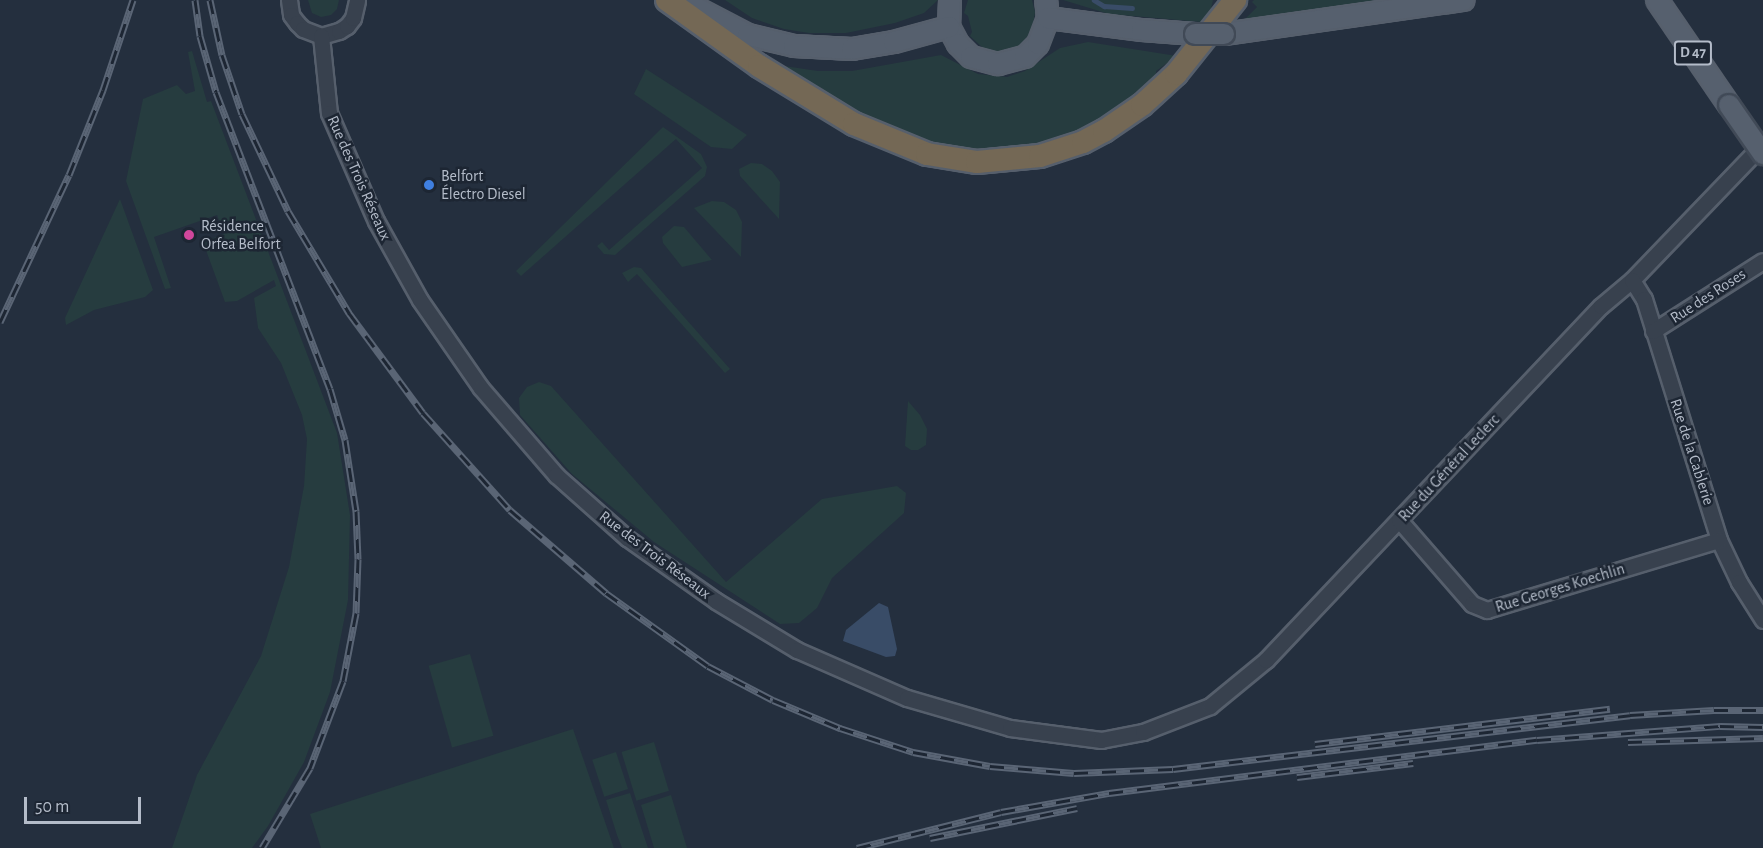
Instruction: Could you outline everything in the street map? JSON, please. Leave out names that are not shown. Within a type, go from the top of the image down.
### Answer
[{"type":"highway","points":[[667,0],[759,66],[854,124],[927,154],[976,162],[1040,156],[1083,142],[1104,131],[1142,105],[1176,74],[1235,0]]},
{"type":"main road","points":[[681,0],[747,35],[794,46],[852,49],[894,42],[950,27]]},
{"type":"main road","points":[[950,0],[950,27],[964,51],[980,61],[998,64],[1016,61],[1032,51],[1043,36],[1047,9],[1132,29],[1224,34],[1464,0]]},
{"type":"main road","name":"D 47","points":[[1657,0],[1763,154]]},
{"type":"street","points":[[289,0],[291,15],[297,23],[303,29],[321,36],[347,26],[353,18],[357,0]]},
{"type":"street","name":"Rue des Trois Réseaux","points":[[321,36],[329,113],[376,221],[420,300],[481,388],[556,475],[627,538],[716,601],[797,650],[907,698],[1010,728],[1101,740]]},
{"type":"street","name":"Rue du Général Leclerc","points":[[1101,740],[1143,732],[1210,706],[1266,660],[1601,306],[1632,280],[1763,144]]},
{"type":"street","name":"Rue des Roses","points":[[1653,331],[1763,261]]},
{"type":"street","name":"Rue de la Cablerie","points":[[1632,280],[1644,299],[1719,540],[1739,582],[1763,620]]},
{"type":"street","name":"Rue Georges Koechlin","points":[[1400,520],[1472,604],[1487,610],[1719,540]]},
{"type":"green space","points":[[308,0],[339,0],[337,9],[331,15],[321,17],[312,13]]},
{"type":"green space","points":[[725,0],[938,0],[924,13],[895,23],[846,33],[809,33],[784,29],[752,18]]},
{"type":"green space","points":[[968,0],[1032,0],[1035,12],[1032,31],[1020,46],[1011,51],[992,52],[983,48],[970,36],[972,32],[968,16],[964,13]]},
{"type":"green space","points":[[1063,0],[1213,0],[1209,18],[1202,22],[1109,14]]},
{"type":"green space","points":[[1254,0],[1382,0],[1243,21],[1257,7],[1252,2]]},
{"type":"green space","points":[[1088,42],[1177,56],[1156,71],[1156,82],[1123,110],[1063,143],[959,152],[873,128],[764,63],[818,71],[852,71],[941,55],[978,74],[1007,77],[1025,71],[1060,48]]},
{"type":"green space","points":[[192,51],[207,102],[211,101],[337,433],[350,515],[348,600],[330,692],[304,762],[268,826],[252,848],[172,848],[197,775],[261,656],[289,567],[304,486],[307,439],[302,415],[281,363],[258,328],[254,298],[276,286],[274,280],[237,301],[225,302],[203,242],[224,234],[217,215],[154,237],[171,288],[165,289],[126,181],[143,99],[177,85],[186,94],[195,91],[188,52]]},
{"type":"green space","points":[[646,69],[747,135],[732,149],[711,147],[634,94]]},
{"type":"green space","points":[[663,127],[701,154],[707,167],[705,176],[615,255],[604,254],[597,246],[602,242],[609,250],[702,168],[676,139],[521,276],[516,271]]},
{"type":"green space","points":[[751,163],[762,164],[772,171],[780,182],[779,219],[740,176],[739,169]]},
{"type":"green space","points":[[120,199],[153,290],[145,297],[94,310],[66,325],[65,318]]},
{"type":"green space","points":[[712,201],[724,202],[736,210],[742,222],[741,257],[694,208]]},
{"type":"green space","points":[[674,226],[684,227],[712,260],[682,267],[663,243],[662,237]]},
{"type":"green space","points":[[634,267],[641,268],[730,369],[725,373],[637,274],[628,282],[622,273]]},
{"type":"green space","points":[[539,382],[551,386],[726,582],[822,499],[897,486],[906,493],[904,513],[832,578],[817,608],[799,623],[780,624],[654,542],[572,474],[520,415],[519,398],[527,387]]},
{"type":"green space","points":[[908,401],[920,415],[927,429],[926,445],[918,450],[911,450],[905,446]]},
{"type":"green space","points":[[470,654],[493,736],[452,748],[429,666]]},
{"type":"green space","points":[[573,729],[614,848],[321,848],[310,814]]},
{"type":"green space","points":[[654,742],[669,791],[636,801],[621,752]]},
{"type":"green space","points":[[616,752],[628,789],[604,797],[592,760]]},
{"type":"green space","points":[[630,793],[648,848],[622,848],[617,835],[606,800]]},
{"type":"green space","points":[[671,795],[687,848],[654,848],[641,805]]},
{"type":"water","points":[[879,603],[888,607],[897,649],[895,656],[886,657],[843,641],[846,630]]},
{"type":"waterway","points":[[1094,0],[1104,6],[1132,8]]},
{"type":"railway","points":[[0,322],[69,175],[103,90],[133,0]]},
{"type":"railway","points":[[195,0],[200,36],[216,92],[330,389],[345,440],[356,511],[358,559],[356,613],[343,681],[310,768],[262,848]]},
{"type":"railway","points":[[210,0],[222,55],[242,114],[288,211],[349,313],[423,413],[510,510],[606,593],[708,666],[773,700],[840,728],[913,752],[990,766],[1074,773],[1173,769],[1630,715],[1714,710],[1763,710]]},
{"type":"railway","points":[[1315,744],[1610,709]]},
{"type":"railway","points":[[857,848],[1001,812],[1109,793],[1537,740],[1720,726],[1763,727]]},
{"type":"railway","points":[[1628,742],[1763,738]]},
{"type":"railway","points":[[1297,777],[1413,763]]},
{"type":"railway","points":[[930,838],[1077,808]]},
{"type":"place","name":"Belfort Électro Diesel","points":[[429,185]]},
{"type":"place","name":"Résidence Orfea Belfort","points":[[189,235]]}]
